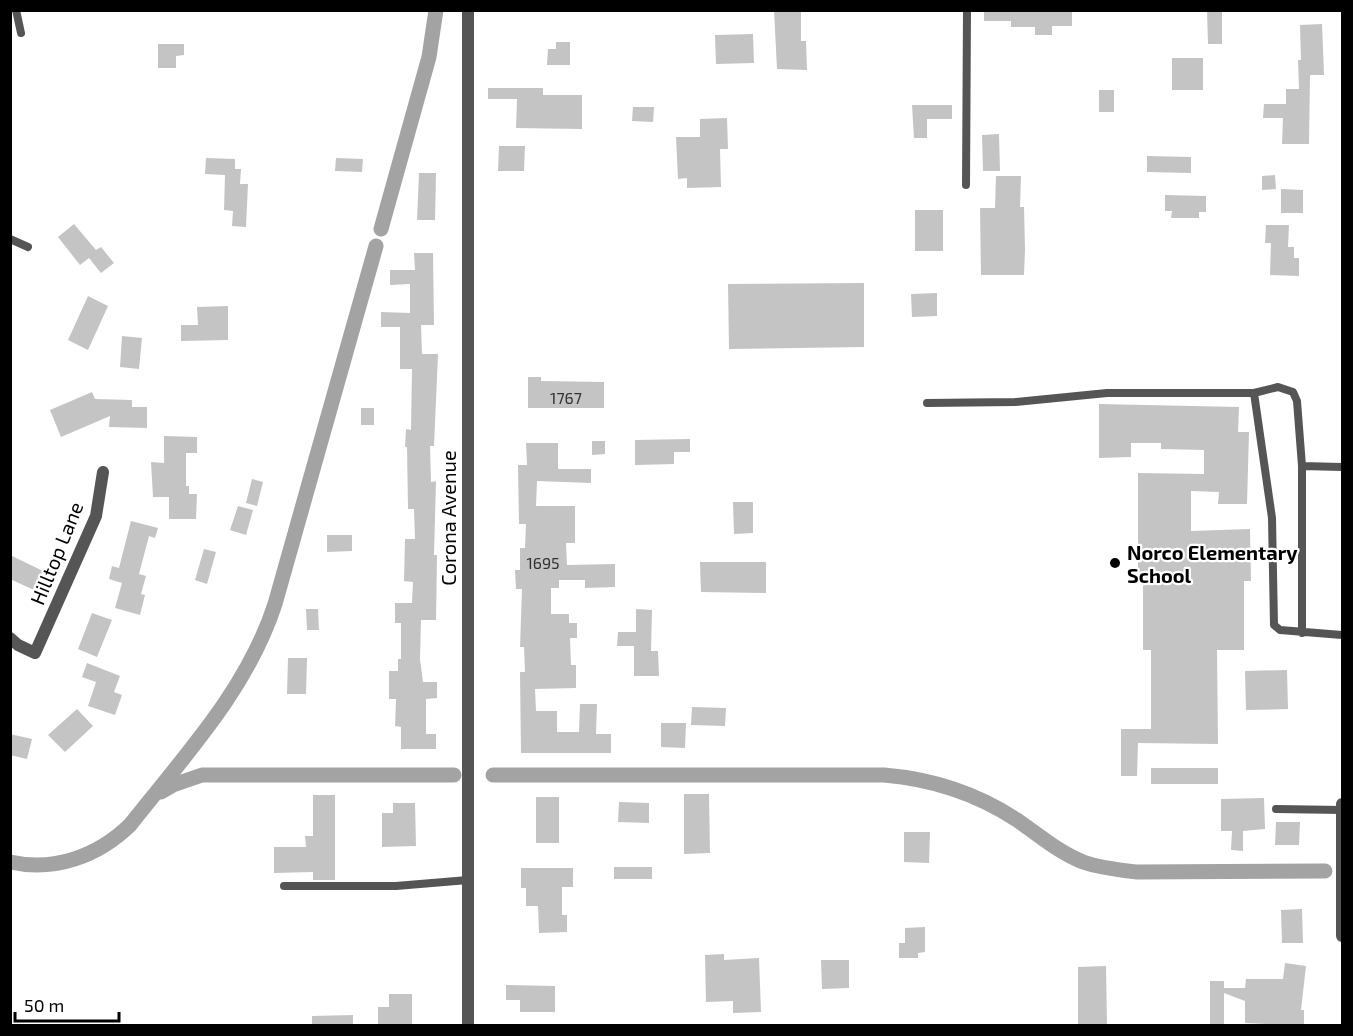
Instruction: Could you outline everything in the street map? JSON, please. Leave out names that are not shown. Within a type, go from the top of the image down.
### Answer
[{"type":"street","name":"Corona Avenue","points":[[468,10],[468,1026]]},
{"type":"street","name":"Hilltop Lane","points":[[10,638],[18,645],[35,653],[96,516],[103,472]]},
{"type":"street","points":[[1342,804],[1342,936]]},
{"type":"lane","points":[[16,10],[21,33]]},
{"type":"lane","points":[[966,185],[967,10]]},
{"type":"lane","points":[[10,239],[28,247]]},
{"type":"lane","points":[[927,403],[1016,402],[1107,393],[1254,393],[1278,387],[1289,389],[1295,396],[1302,466],[1302,633]]},
{"type":"lane","points":[[1254,393],[1272,518],[1274,625],[1280,630],[1342,635]]},
{"type":"lane","points":[[1302,466],[1342,468]]},
{"type":"lane","points":[[1276,809],[1342,810]]},
{"type":"lane","points":[[284,885],[396,885],[468,880]]},
{"type":"building","points":[[774,10],[801,10],[801,41],[806,41],[807,70],[777,69]]},
{"type":"building","points":[[984,10],[1072,10],[1072,26],[1052,26],[1052,35],[1035,35],[1035,27],[1011,27],[1011,21],[984,21]]},
{"type":"building","points":[[1207,10],[1222,10],[1222,44],[1208,44]]},
{"type":"building","points":[[1322,24],[1324,75],[1310,75],[1309,144],[1282,144],[1283,118],[1263,118],[1264,104],[1286,104],[1286,89],[1299,89],[1300,25]]},
{"type":"building","points":[[753,34],[754,63],[716,64],[715,35]]},
{"type":"building","points":[[556,42],[570,42],[570,65],[547,65],[548,49],[556,49]]},
{"type":"building","points":[[158,44],[184,44],[184,55],[176,56],[176,68],[158,68]]},
{"type":"building","points":[[1172,58],[1203,58],[1203,90],[1172,90]]},
{"type":"building","points":[[488,88],[543,88],[543,95],[582,95],[582,129],[516,128],[517,99],[488,99]]},
{"type":"building","points":[[1099,90],[1114,90],[1114,112],[1099,112]]},
{"type":"building","points":[[912,105],[952,105],[952,119],[927,119],[927,138],[914,138]]},
{"type":"building","points":[[633,107],[654,107],[653,122],[632,121]]},
{"type":"building","points":[[727,118],[728,149],[720,149],[721,187],[687,188],[687,178],[678,179],[676,137],[700,137],[700,119]]},
{"type":"building","points":[[999,134],[1000,171],[983,171],[982,135]]},
{"type":"building","points":[[499,146],[525,146],[524,171],[498,171]]},
{"type":"building","points":[[1147,156],[1191,157],[1191,173],[1147,172]]},
{"type":"building","points":[[206,158],[235,159],[235,169],[241,169],[240,184],[248,184],[246,227],[232,226],[233,211],[224,210],[225,175],[205,174]]},
{"type":"building","points":[[336,158],[363,159],[362,172],[335,171]]},
{"type":"building","points":[[419,173],[436,173],[435,220],[417,220]]},
{"type":"building","points":[[1275,175],[1276,189],[1262,190],[1262,176]]},
{"type":"building","points":[[996,176],[1021,176],[1020,207],[1024,207],[1024,275],[981,275],[980,208],[995,208]]},
{"type":"building","points":[[1281,189],[1303,190],[1303,213],[1281,213]]},
{"type":"building","points":[[1165,195],[1206,196],[1206,212],[1199,212],[1199,218],[1171,218],[1172,211],[1165,211]]},
{"type":"building","points":[[915,210],[943,210],[943,251],[915,251]]},
{"type":"building","points":[[74,224],[96,250],[101,247],[114,263],[101,273],[89,258],[80,265],[58,237]]},
{"type":"building","points":[[1266,225],[1289,225],[1288,247],[1294,247],[1294,258],[1299,258],[1299,276],[1270,275],[1271,243],[1265,243]]},
{"type":"building","points":[[414,253],[433,253],[434,325],[421,325],[422,354],[438,354],[434,446],[430,446],[431,482],[436,481],[434,555],[437,555],[436,620],[421,620],[420,659],[423,682],[437,682],[437,698],[426,699],[426,734],[436,734],[436,749],[401,749],[401,727],[395,726],[396,699],[389,699],[389,671],[398,671],[398,659],[401,659],[401,623],[395,623],[395,603],[412,603],[413,582],[404,581],[405,539],[415,539],[414,509],[408,509],[407,447],[405,447],[406,429],[411,430],[412,369],[400,369],[400,327],[381,327],[381,312],[410,313],[410,284],[390,285],[390,270],[415,270]]},
{"type":"building","points":[[864,283],[864,347],[729,349],[728,284]]},
{"type":"building","points":[[937,293],[937,316],[912,317],[911,294]]},
{"type":"building","points":[[88,296],[108,306],[88,350],[68,340]]},
{"type":"building","points":[[228,306],[228,340],[181,341],[181,325],[198,325],[197,307]]},
{"type":"building","points":[[122,336],[142,338],[139,369],[120,367]]},
{"type":"building","points":[[528,377],[541,377],[541,381],[604,382],[604,408],[528,408]]},
{"type":"building","points":[[92,392],[95,399],[132,400],[132,407],[147,407],[147,428],[109,427],[110,416],[61,437],[50,410]]},
{"type":"building","points":[[1099,404],[1239,407],[1238,432],[1249,432],[1247,504],[1218,504],[1219,492],[1191,491],[1191,531],[1250,529],[1251,581],[1244,581],[1244,650],[1217,650],[1218,744],[1138,743],[1137,776],[1121,776],[1121,729],[1151,729],[1151,650],[1143,650],[1143,579],[1138,579],[1138,473],[1204,474],[1204,450],[1161,449],[1161,443],[1131,443],[1131,457],[1099,458]]},
{"type":"building","points":[[361,408],[374,408],[374,425],[361,425]]},
{"type":"building","points":[[164,436],[197,437],[197,453],[186,453],[186,486],[189,486],[189,494],[197,494],[196,519],[169,519],[169,497],[153,497],[151,462],[164,463]]},
{"type":"building","points":[[690,439],[690,452],[674,452],[674,464],[635,465],[635,440]]},
{"type":"building","points":[[592,441],[605,441],[605,454],[592,455]]},
{"type":"building","points":[[526,443],[558,443],[558,469],[591,469],[591,483],[537,481],[536,506],[575,506],[575,543],[566,543],[567,565],[615,564],[615,587],[585,588],[585,580],[559,580],[559,588],[551,588],[551,614],[569,614],[569,623],[577,623],[577,638],[570,638],[571,665],[576,665],[576,688],[535,689],[536,711],[557,711],[557,732],[579,732],[580,704],[597,704],[596,734],[611,734],[611,753],[521,753],[520,672],[525,672],[524,647],[520,647],[522,589],[516,589],[515,570],[520,570],[520,548],[525,548],[526,524],[519,524],[518,465],[527,465]]},
{"type":"building","points":[[252,479],[263,482],[257,506],[246,503]]},
{"type":"building","points":[[733,502],[753,502],[753,533],[734,534]]},
{"type":"building","points":[[238,506],[253,510],[246,535],[230,530]]},
{"type":"building","points":[[131,521],[158,528],[155,538],[149,536],[139,574],[146,576],[141,594],[145,595],[140,615],[115,608],[122,583],[109,579],[112,566],[119,568]]},
{"type":"building","points":[[327,535],[352,535],[352,551],[327,552]]},
{"type":"building","points":[[204,549],[216,552],[207,584],[195,580]]},
{"type":"building","points":[[10,555],[43,571],[34,590],[10,579]]},
{"type":"building","points":[[700,562],[766,562],[766,593],[701,592]]},
{"type":"building","points":[[306,609],[318,609],[319,630],[307,630]]},
{"type":"building","points":[[636,609],[652,610],[651,651],[658,651],[659,676],[634,676],[634,646],[617,646],[618,632],[636,632]]},
{"type":"building","points":[[92,613],[112,620],[97,657],[78,649]]},
{"type":"building","points":[[288,658],[307,658],[306,694],[287,694]]},
{"type":"building","points":[[87,663],[120,676],[114,692],[122,695],[115,715],[88,706],[96,682],[82,677]]},
{"type":"building","points":[[1287,670],[1288,709],[1246,710],[1245,671]]},
{"type":"building","points":[[692,707],[726,708],[725,726],[691,725]]},
{"type":"building","points":[[77,709],[93,726],[65,752],[48,735]]},
{"type":"building","points":[[661,723],[686,723],[685,748],[661,747]]},
{"type":"building","points":[[10,734],[32,739],[27,759],[10,755]]},
{"type":"building","points":[[1151,768],[1218,768],[1218,784],[1151,784]]},
{"type":"building","points":[[684,794],[709,794],[710,853],[684,854]]},
{"type":"building","points":[[313,795],[335,795],[335,880],[313,880],[313,872],[274,873],[274,847],[306,847],[305,836],[313,836]]},
{"type":"building","points":[[536,797],[559,797],[559,843],[536,843]]},
{"type":"building","points":[[1264,798],[1265,829],[1243,831],[1243,851],[1231,850],[1232,831],[1221,831],[1221,799]]},
{"type":"building","points":[[619,802],[649,803],[649,823],[618,822]]},
{"type":"building","points":[[393,803],[415,803],[416,846],[382,847],[382,813],[393,813]]},
{"type":"building","points":[[1276,822],[1300,822],[1299,845],[1275,845]]},
{"type":"building","points":[[904,832],[930,832],[929,863],[904,862]]},
{"type":"building","points":[[614,867],[652,867],[652,879],[614,879]]},
{"type":"building","points":[[521,868],[573,868],[573,887],[562,887],[562,915],[567,915],[567,932],[539,933],[538,906],[526,906],[526,888],[521,888]]},
{"type":"building","points":[[1302,909],[1303,943],[1282,943],[1281,910]]},
{"type":"building","points":[[925,927],[925,952],[918,953],[918,958],[899,958],[899,943],[905,943],[905,928]]},
{"type":"building","points":[[724,954],[724,960],[759,958],[761,1012],[733,1013],[733,1001],[706,1002],[705,955]]},
{"type":"building","points":[[821,960],[849,960],[849,988],[822,989]]},
{"type":"building","points":[[1285,963],[1306,966],[1301,1010],[1304,1010],[1304,1026],[1245,1023],[1245,1001],[1224,993],[1224,1026],[1210,1026],[1210,981],[1224,981],[1224,988],[1245,988],[1246,979],[1283,979]]},
{"type":"building","points":[[1106,966],[1107,1025],[1078,1025],[1078,967]]},
{"type":"building","points":[[506,985],[555,986],[555,1012],[520,1012],[520,1000],[506,1000]]},
{"type":"building","points":[[389,994],[412,994],[412,1026],[378,1026],[378,1007],[389,1007]]},
{"type":"building","points":[[353,1015],[353,1026],[312,1026],[312,1016]]},
{"type":"waterway","points":[[381,229],[429,57],[436,10]]},
{"type":"waterway","points":[[10,862],[27,865],[59,863],[90,853],[118,836],[130,825],[193,747],[248,665],[275,604],[376,246]]},
{"type":"waterway","points":[[161,792],[173,785],[202,775],[454,775]]},
{"type":"waterway","points":[[493,775],[884,775],[902,777],[953,789],[986,802],[1065,853],[1096,866],[1137,872],[1325,871]]},
{"type":"place","name":"Norco Elementary School","points":[[1115,563]]}]
